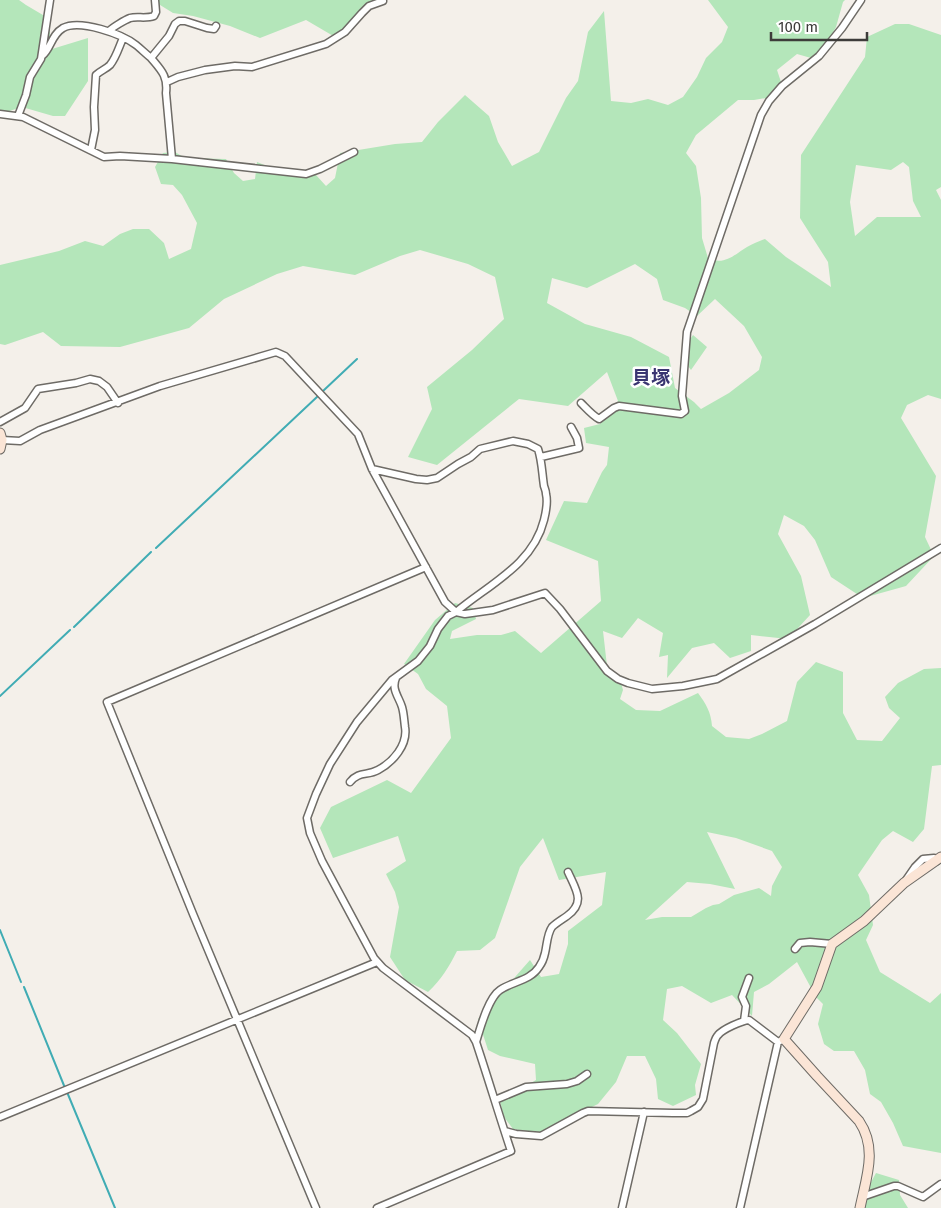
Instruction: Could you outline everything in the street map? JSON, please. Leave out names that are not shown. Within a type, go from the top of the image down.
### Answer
[{"type":"street","points":[[42,56],[50,0]]},
{"type":"street","points":[[109,31],[131,18],[154,16],[156,12],[155,0]]},
{"type":"street","points":[[581,404],[593,416],[599,419],[619,406],[681,414],[685,410],[682,396],[687,332],[761,115],[769,101],[782,86],[819,56],[842,28],[861,0]]},
{"type":"street","points":[[167,82],[205,70],[235,66],[252,67],[326,44],[345,32],[369,6],[383,1]]},
{"type":"street","points":[[151,58],[179,21],[214,29],[216,26]]},
{"type":"street","points":[[18,116],[30,77],[54,36],[63,28],[80,25],[109,31],[136,45],[162,71],[167,82],[166,93],[172,159]]},
{"type":"street","points":[[91,150],[95,130],[96,75],[108,67],[114,60],[123,38]]},
{"type":"street","points":[[0,114],[24,117],[104,157],[172,159],[306,174],[354,152]]},
{"type":"street","points":[[0,441],[20,440],[40,430],[160,386],[276,352],[285,356],[358,434],[372,469],[444,602],[456,612],[466,614],[493,610],[545,593],[560,609],[607,671],[628,683],[652,689],[683,686],[717,679],[815,624],[941,548]]},
{"type":"street","points":[[0,422],[25,408],[38,389],[90,379],[99,381],[107,387],[118,402]]},
{"type":"street","points":[[541,457],[579,448],[577,438],[571,427]]},
{"type":"street","points":[[372,469],[427,480],[436,478],[471,457],[480,449],[513,441],[528,444],[538,449],[541,457],[547,504],[543,524],[536,541],[518,563],[503,578],[448,616],[438,629],[430,646],[418,661],[392,680],[357,722],[330,764],[316,794],[308,818],[310,833],[322,862],[377,962],[472,1035],[476,1042],[511,1151],[377,1208]]},
{"type":"street","points":[[316,1208],[107,702],[426,567]]},
{"type":"street","points":[[350,782],[354,776],[379,770],[400,751],[404,743],[406,733],[402,706],[395,693],[394,683],[396,678]]},
{"type":"street","points":[[740,1208],[781,1041],[817,987],[832,944],[864,921],[904,883],[940,860]]},
{"type":"street","points":[[476,1042],[484,1017],[494,997],[499,991],[530,977],[539,968],[545,955],[552,928],[575,910],[578,904],[578,897],[568,872]]},
{"type":"street","points":[[795,949],[800,943],[832,944]]},
{"type":"street","points":[[0,1117],[377,962]]},
{"type":"street","points":[[744,1021],[746,1006],[742,996],[749,978]]},
{"type":"street","points":[[505,1131],[541,1136],[588,1111],[687,1113],[698,1107],[703,1099],[714,1043],[718,1035],[726,1029],[749,1020],[781,1041],[864,1128],[870,1148],[870,1161],[860,1208]]},
{"type":"street","points":[[495,1100],[526,1087],[567,1084],[577,1081],[587,1074]]},
{"type":"street","points":[[622,1208],[644,1112]]},
{"type":"street","points":[[862,1197],[894,1186],[923,1197],[941,1184]]},
{"type":"green space","points":[[0,0],[19,0],[48,18],[52,49],[88,38],[88,81],[65,116],[53,116],[22,107],[0,114]]},
{"type":"green space","points":[[152,0],[376,0],[375,3],[335,37],[306,20],[260,38],[230,26],[193,16],[173,13]]},
{"type":"green space","points":[[708,0],[845,0],[836,27],[826,45],[811,58],[797,54],[777,70],[781,82],[772,97],[738,100],[696,135],[686,153],[696,166],[701,198],[702,238],[708,258],[719,261],[724,260],[765,239],[786,257],[831,287],[828,262],[800,218],[801,155],[865,57],[867,37],[895,24],[909,24],[941,35],[941,187],[936,190],[941,200],[941,399],[928,395],[907,405],[901,418],[936,476],[925,537],[934,556],[906,586],[863,598],[831,577],[815,540],[804,526],[784,515],[778,534],[801,576],[810,615],[788,639],[751,635],[751,651],[730,658],[714,643],[692,648],[667,678],[668,655],[659,657],[663,633],[638,618],[622,638],[603,631],[607,666],[619,676],[623,690],[620,699],[636,710],[660,711],[698,693],[708,708],[712,726],[726,737],[749,739],[787,721],[797,682],[816,662],[843,672],[843,713],[857,740],[882,741],[900,718],[889,708],[885,697],[898,683],[924,669],[941,668],[941,765],[932,766],[924,829],[913,842],[893,831],[882,840],[858,875],[869,895],[873,925],[866,940],[880,972],[930,1003],[941,993],[941,1153],[903,1146],[881,1102],[870,1094],[865,1070],[854,1051],[834,1051],[824,1044],[818,1024],[823,1004],[816,997],[797,962],[769,984],[754,992],[752,1016],[732,995],[711,1003],[682,986],[667,989],[663,1020],[677,1033],[701,1064],[695,1085],[696,1095],[673,1106],[658,1099],[656,1079],[645,1056],[627,1056],[616,1082],[598,1104],[539,1133],[513,1129],[504,1117],[500,1101],[536,1080],[535,1064],[500,1056],[488,1050],[478,1019],[530,960],[541,977],[559,974],[568,944],[568,931],[602,905],[606,872],[559,880],[543,838],[520,867],[495,938],[480,950],[457,951],[437,983],[428,992],[405,980],[390,957],[399,907],[395,892],[386,874],[406,861],[398,836],[333,858],[320,828],[331,807],[387,780],[411,793],[451,738],[447,706],[426,689],[418,674],[404,664],[435,620],[455,603],[473,608],[476,619],[452,631],[450,639],[477,635],[501,635],[515,631],[541,653],[601,601],[598,561],[546,540],[564,501],[587,503],[607,465],[609,447],[586,443],[584,428],[600,424],[618,401],[607,372],[568,406],[519,399],[437,465],[408,457],[432,409],[427,387],[472,350],[504,319],[495,277],[468,264],[420,250],[400,256],[355,275],[303,266],[277,274],[224,299],[189,328],[120,347],[61,346],[43,332],[5,345],[0,344],[0,265],[59,251],[85,241],[103,246],[120,234],[133,229],[149,229],[164,243],[169,259],[191,249],[197,223],[182,195],[173,185],[161,184],[155,167],[163,153],[175,152],[185,158],[226,159],[234,173],[243,181],[255,179],[257,162],[287,174],[316,175],[326,186],[335,178],[340,153],[395,144],[422,142],[438,122],[465,95],[489,116],[498,142],[512,166],[539,152],[566,98],[578,81],[588,32],[604,11],[611,101],[631,103],[648,99],[668,105],[683,97],[697,77],[706,58],[722,42],[728,27]],"holes":[[[903,162],[909,167],[913,201],[921,217],[877,217],[855,236],[850,202],[856,165],[891,170]],[[635,264],[657,279],[663,300],[685,308],[697,316],[715,299],[744,326],[762,357],[759,370],[729,393],[701,409],[675,388],[669,357],[631,337],[585,324],[547,303],[552,278],[587,288]],[[707,832],[736,838],[772,851],[782,867],[772,886],[771,896],[759,888],[734,895],[691,917],[662,917],[645,920],[687,882],[735,889]]]},
{"type":"green space","points":[[693,335],[707,347],[691,370],[681,357],[683,350]]},
{"type":"green space","points":[[876,1173],[899,1180],[900,1195],[908,1208],[859,1208],[858,1206]]},
{"type":"waterway","points":[[323,391],[357,359]]},
{"type":"waterway","points":[[156,548],[318,396]]},
{"type":"waterway","points":[[74,627],[151,552]]},
{"type":"waterway","points":[[0,696],[70,630]]},
{"type":"waterway","points":[[0,930],[21,982]]},
{"type":"waterway","points":[[24,987],[65,1088]]},
{"type":"waterway","points":[[67,1092],[115,1208]]},
{"type":"district","name":"貝塚","points":[[651,377]]}]
